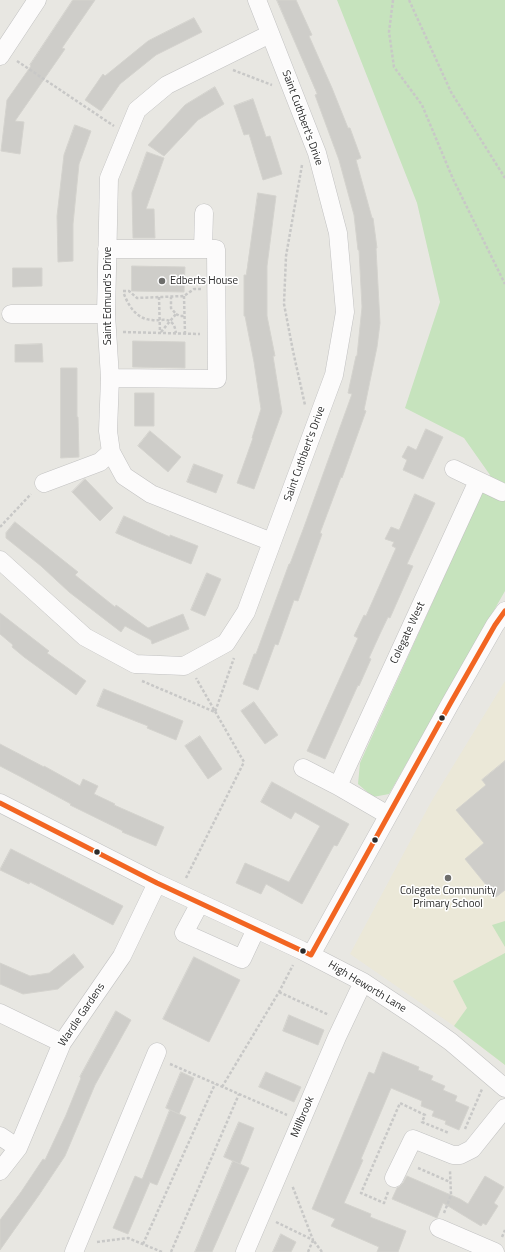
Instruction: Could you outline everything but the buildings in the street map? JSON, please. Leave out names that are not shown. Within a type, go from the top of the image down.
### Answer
[{"type":"street","points":[[1,54],[37,0]]},
{"type":"street","name":"Saint Cuthbert's Drive","points":[[0,560],[85,637],[135,664],[184,666],[226,643],[246,612],[334,375],[346,312],[338,233],[317,153],[257,0]]},
{"type":"street","name":"Saint Edmund's Drive","points":[[270,34],[167,84],[137,110],[109,178],[107,249],[115,290],[106,314],[110,378],[108,431],[111,452],[124,476],[151,494],[272,542]]},
{"type":"street","points":[[203,249],[204,213]]},
{"type":"street","points":[[107,249],[216,249],[217,379],[110,378]]},
{"type":"street","points":[[11,314],[106,314]]},
{"type":"street","points":[[44,483],[100,462],[111,452]]},
{"type":"street","points":[[454,469],[502,492]]},
{"type":"street","name":"Colegate West","points":[[338,786],[478,481]]},
{"type":"street","points":[[306,952],[388,815],[495,625],[505,611]]},
{"type":"street","points":[[303,768],[388,815]]},
{"type":"street","name":"High Heworth Lane","points":[[0,803],[179,893],[306,952],[362,982],[416,1016],[451,1042],[505,1088]]},
{"type":"street","name":"Wardle Gardens","points":[[0,1171],[18,1148],[62,1043],[122,956],[157,882]]},
{"type":"street","points":[[200,903],[184,933],[242,959],[256,929]]},
{"type":"street","name":"Millbrook","points":[[245,1252],[362,982]]},
{"type":"street","points":[[0,1013],[62,1043]]},
{"type":"street","points":[[75,1248],[156,1055]]},
{"type":"street","points":[[394,1178],[413,1139],[453,1155],[466,1153],[472,1149],[505,1108]]},
{"type":"street","points":[[0,1136],[18,1148]]},
{"type":"street","points":[[439,1228],[495,1252]]},
{"type":"path","points":[[393,0],[389,32],[394,68],[422,105],[454,179],[505,284]]},
{"type":"path","points":[[409,0],[451,92],[505,178]]},
{"type":"path","points":[[1,54],[127,135]]},
{"type":"path","points":[[212,62],[293,93]]},
{"type":"path","points":[[303,162],[286,256],[284,304],[312,434]]},
{"type":"path","points":[[115,290],[129,291],[137,298],[159,298],[184,296],[194,289],[216,288]]},
{"type":"path","points":[[115,290],[126,300],[132,310],[141,317],[151,320],[170,321],[174,325],[176,333]]},
{"type":"path","points":[[184,296],[185,334]]},
{"type":"path","points":[[171,297],[171,308],[176,314],[184,316]]},
{"type":"path","points":[[159,298],[160,333]]},
{"type":"path","points":[[160,333],[176,314]]},
{"type":"path","points":[[131,332],[216,334]]},
{"type":"path","points":[[0,527],[37,488],[44,483]]},
{"type":"path","points":[[179,893],[244,762],[188,664]]},
{"type":"path","points":[[222,1087],[279,992],[306,952]]},
{"type":"path","points":[[279,992],[344,1021]]},
{"type":"path","points":[[156,1055],[215,1084],[302,1121]]},
{"type":"path","points":[[143,1244],[215,1084]]},
{"type":"path","points":[[170,1252],[239,1094]]},
{"type":"path","points":[[402,1161],[450,1182]]},
{"type":"path","points":[[283,1163],[313,1240],[322,1252]]},
{"type":"path","points":[[261,1214],[313,1240]]},
{"type":"path","points":[[75,1248],[128,1238],[162,1252]]},
{"type":"path","points":[[308,1252],[313,1240]]},
{"type":"shaded area","name":"Colegate Community Primary School","points":[[505,681],[505,1065],[454,1026],[350,954],[431,802]]},
{"type":"green space","points":[[337,0],[505,0],[505,591],[389,794],[373,797],[358,784],[360,763],[490,475],[464,438],[405,408],[440,302],[417,203]]},
{"type":"green space","points":[[505,921],[505,947],[492,925]]},
{"type":"green space","points":[[505,953],[505,1065],[454,1026],[467,1008],[453,981]]},
{"type":"transit line","points":[[0,803],[157,883],[311,955],[450,704],[495,625],[505,611]]},
{"type":"place","name":"Edberts House","points":[[162,281]]},
{"type":"place","name":"Colegate Community Primary School","points":[[448,878]]}]
